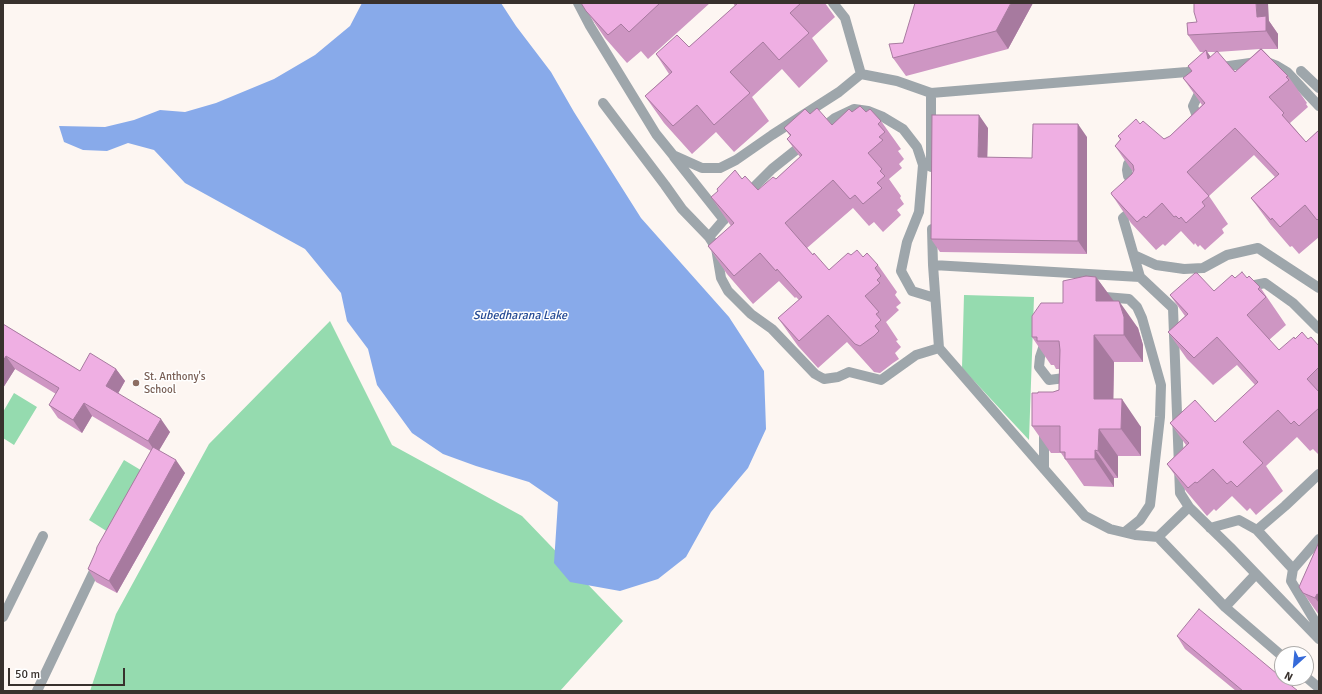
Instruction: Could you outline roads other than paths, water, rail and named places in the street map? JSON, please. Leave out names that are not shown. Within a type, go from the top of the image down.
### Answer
[{"type":"street","points":[[578,3],[590,26],[656,134],[724,220]]},
{"type":"street","points":[[833,3],[845,18],[860,74]]},
{"type":"street","points":[[860,74],[897,81],[931,93],[1187,72],[1264,61],[1287,72],[1319,106]]},
{"type":"street","points":[[1302,71],[1319,88]]},
{"type":"street","points":[[1187,72],[1200,89],[1193,106],[1204,132]]},
{"type":"street","points":[[673,155],[702,168],[720,168],[736,160],[839,92],[860,74]]},
{"type":"street","points":[[931,93],[932,179]]},
{"type":"street","points":[[603,103],[682,209],[709,237],[716,248],[721,278],[728,290],[751,314],[772,328],[815,374],[824,379],[838,377],[849,372],[881,380],[916,355],[939,348]]},
{"type":"street","points":[[709,237],[745,196],[772,169],[835,118],[854,109],[868,111],[883,117],[903,129],[917,147],[923,165],[919,212],[907,242],[901,271],[912,291],[935,298]]},
{"type":"street","points":[[1140,277],[1123,218],[1142,196],[1128,176],[1127,170],[1128,164],[1143,147]]},
{"type":"street","points":[[932,218],[932,265],[939,348],[1085,516],[1110,529],[1158,537],[1225,607],[1274,649]]},
{"type":"street","points":[[1134,255],[1156,265],[1184,269],[1203,268],[1227,255],[1258,248],[1319,288]]},
{"type":"street","points":[[932,265],[1140,277],[1177,306],[1180,493],[1189,507],[1319,639]]},
{"type":"street","points":[[1237,288],[1265,283],[1293,303],[1319,330]]},
{"type":"street","points":[[1086,301],[1105,297],[1129,299],[1136,307],[1142,318],[1160,385],[1160,417],[1150,505],[1140,520],[1125,532]]},
{"type":"street","points":[[1053,329],[1045,341],[1040,357],[1039,367],[1049,380],[1073,377],[1073,384]]},
{"type":"street","points":[[1044,469],[1045,419]]},
{"type":"street","points":[[1256,530],[1285,506],[1319,474]]},
{"type":"street","points":[[1158,537],[1189,507]]},
{"type":"street","points":[[1210,528],[1238,520],[1256,530],[1293,569]]},
{"type":"street","points":[[3,617],[43,536]]},
{"type":"street","points":[[1319,539],[1293,569],[1291,581],[1319,626]]},
{"type":"street","points":[[37,691],[99,561]]},
{"type":"street","points":[[1225,607],[1256,574]]},
{"type":"water","name":"Subedharana Lake","points":[[362,3],[501,3],[516,26],[551,72],[574,112],[641,218],[729,317],[764,371],[766,429],[748,468],[711,512],[686,557],[658,579],[620,591],[570,582],[554,563],[558,502],[529,482],[443,454],[412,433],[377,385],[368,349],[347,321],[341,293],[305,249],[185,183],[154,150],[128,143],[107,151],[83,150],[64,142],[59,126],[105,127],[134,120],[160,110],[185,112],[216,103],[274,79],[315,55],[350,26]]},
{"type":"place","name":"St. Anthony's School","points":[[136,383]]}]
